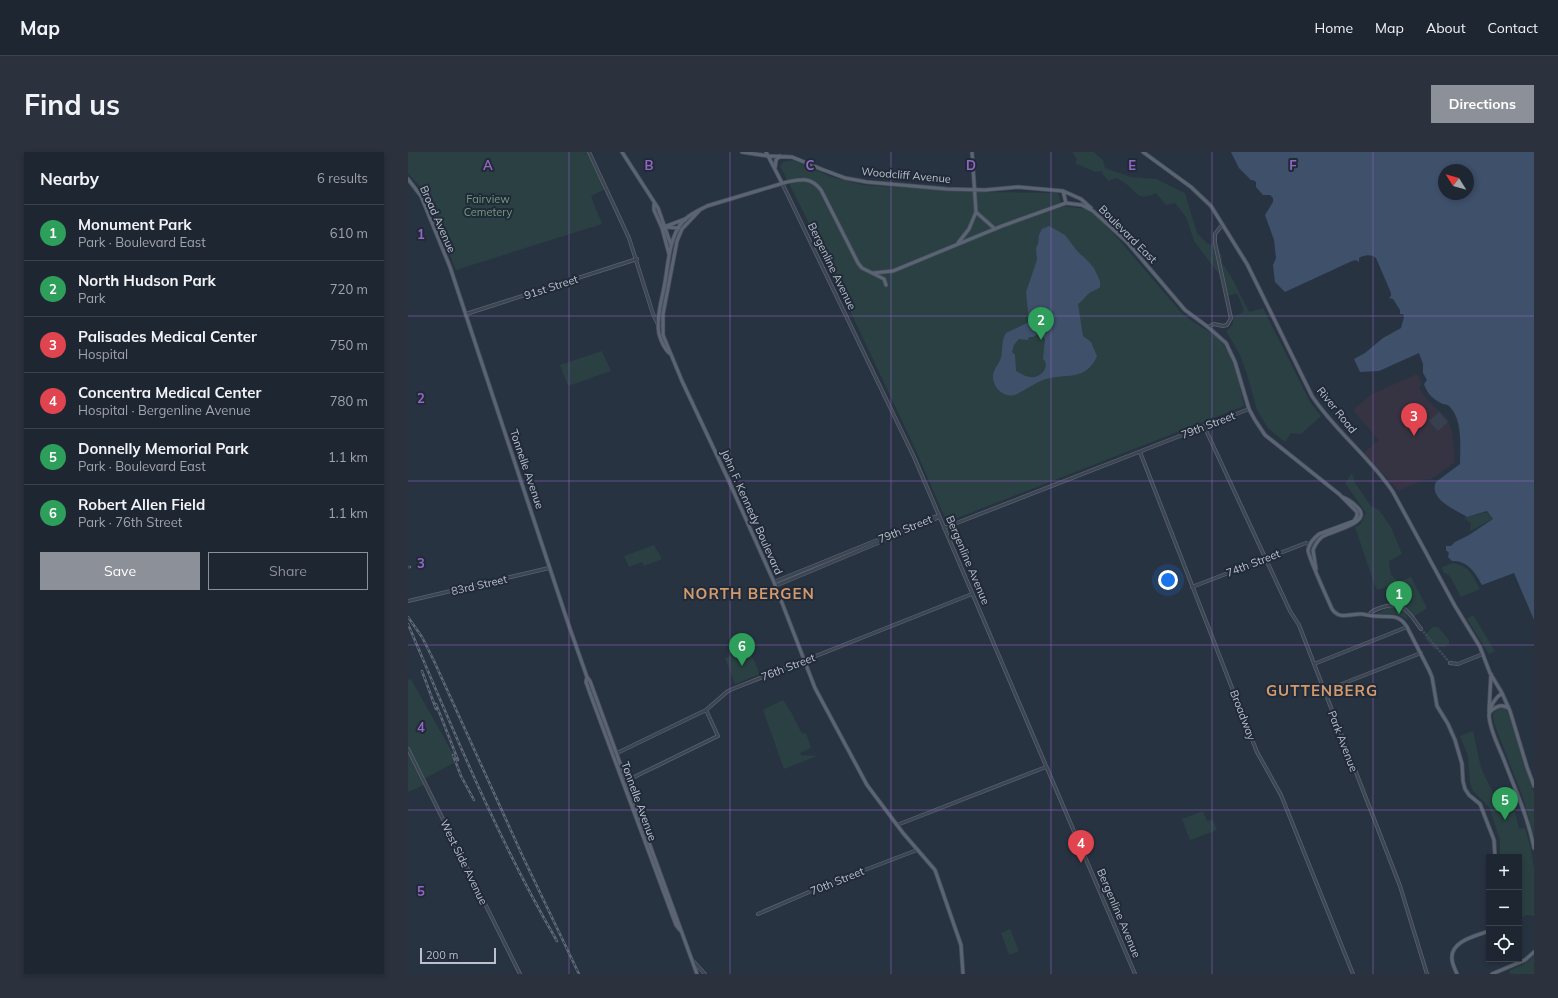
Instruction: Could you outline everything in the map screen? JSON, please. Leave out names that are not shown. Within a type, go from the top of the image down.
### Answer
[{"type":"main road","points":[[622,152],[658,208],[672,255]]},
{"type":"main road","points":[[742,152],[768,156],[780,156]]},
{"type":"main road","name":"Bergenline Avenue","points":[[766,152],[782,183]]},
{"type":"main road","points":[[957,244],[969,229],[976,212],[972,152]]},
{"type":"main road","name":"River Road","points":[[1143,152],[1198,193],[1211,206],[1262,291],[1312,396],[1322,410],[1393,492],[1455,606],[1475,638],[1490,673],[1502,693],[1510,711],[1534,786]]},
{"type":"main road","points":[[775,168],[776,160],[780,156]]},
{"type":"main road","name":"Woodcliff Avenue","points":[[780,156],[787,156],[845,178],[864,182],[975,190],[1018,187],[1063,192],[1081,200],[1094,211]]},
{"type":"main road","name":"Broad Avenue","points":[[408,179],[415,186],[421,196],[450,267]]},
{"type":"main road","points":[[782,183],[806,179],[818,185],[858,263],[862,268],[884,279],[886,285]]},
{"type":"main road","name":"John F. Kennedy Boulevard","points":[[669,353],[665,349],[659,336],[659,314],[672,255],[682,229],[699,211],[707,206],[782,183]]},
{"type":"main road","points":[[873,273],[892,271],[995,229],[1066,203],[1063,192]]},
{"type":"main road","name":"Boulevard East","points":[[1066,203],[1082,205],[1094,211],[1127,242],[1185,310],[1223,340],[1229,348],[1244,389],[1249,409],[1265,435],[1356,510],[1356,518],[1351,522],[1319,534],[1310,544]]},
{"type":"main road","name":"John F. Kennedy Boulevard","points":[[699,211],[694,212],[685,219],[678,228],[672,247],[663,314],[662,333],[669,353],[774,582],[815,688],[867,785],[896,825],[935,870],[961,945],[963,974]]},
{"type":"main road","points":[[976,212],[995,229]]},
{"type":"main road","points":[[664,227],[685,219]]},
{"type":"main road","points":[[664,227],[682,229]]},
{"type":"main road","points":[[664,227],[672,247]]},
{"type":"main road","name":"Tonnelle Avenue","points":[[450,267],[587,677],[590,681],[696,974]]},
{"type":"main road","name":"Boulevard East","points":[[1314,546],[1321,537],[1354,524],[1360,520],[1360,511],[1346,498],[1342,497]]},
{"type":"main road","points":[[1310,544],[1308,553],[1316,570]]},
{"type":"main road","points":[[1314,546],[1312,553],[1316,570],[1334,611],[1344,616],[1360,614],[1390,615],[1404,622],[1408,627],[1432,677],[1436,706],[1448,724],[1455,740],[1462,764],[1462,781],[1465,789],[1469,795],[1480,804],[1494,840],[1495,854]]},
{"type":"main road","points":[[1490,673],[1491,692],[1488,707],[1491,725],[1523,810],[1534,848]]},
{"type":"main road","name":"Tonnelle Avenue","points":[[587,677],[586,682],[612,756],[676,925],[680,930]]},
{"type":"main road","points":[[1489,713],[1493,702],[1502,693]]},
{"type":"main road","points":[[1489,713],[1494,707],[1499,706],[1507,707],[1510,711]]},
{"type":"main road","points":[[1457,974],[1452,959],[1454,949],[1460,943],[1486,932]]},
{"type":"main road","points":[[1492,974],[1525,960],[1534,952]]},
{"type":"street","points":[[589,152],[637,259],[653,314],[662,333]]},
{"type":"street","name":"Bergenline Avenue","points":[[782,183],[901,430],[1135,974]]},
{"type":"street","points":[[1208,327],[1214,324],[1223,326],[1227,325],[1231,318],[1215,243],[1215,234],[1222,225]]},
{"type":"street","name":"91st Street","points":[[466,314],[637,259]]},
{"type":"street","name":"79th Street","points":[[944,528],[1249,409]]},
{"type":"street","name":"Park Avenue","points":[[1204,426],[1290,611],[1299,625],[1400,886],[1427,974]]},
{"type":"street","name":"Broadway","points":[[1140,452],[1257,752],[1281,795],[1353,974]]},
{"type":"street","name":"79th Street","points":[[774,582],[939,516]]},
{"type":"street","name":"79th Street","points":[[775,586],[935,520],[939,516]]},
{"type":"street","name":"74th Street","points":[[1192,587],[1306,543],[1310,544]]},
{"type":"street","points":[[1310,544],[1314,546]]},
{"type":"street","name":"83rd Street","points":[[408,601],[550,568]]},
{"type":"street","name":"76th Street","points":[[612,756],[706,710],[732,690],[972,594]]},
{"type":"street","points":[[1370,615],[1371,612],[1376,609],[1397,604],[1406,610],[1421,629]]},
{"type":"street","points":[[1314,664],[1408,627]]},
{"type":"street","points":[[1324,691],[1421,653]]},
{"type":"street","points":[[1450,663],[1458,664],[1483,654]]},
{"type":"street","points":[[626,781],[718,736],[706,710]]},
{"type":"street","name":"West Side Avenue","points":[[408,749],[520,974]]},
{"type":"street","points":[[896,825],[1046,767]]},
{"type":"street","name":"70th Street","points":[[758,914],[822,886],[917,850]]},
{"type":"street","points":[[691,959],[705,974]]},
{"type":"shaded area","points":[[1417,374],[1421,381],[1419,388],[1428,401],[1447,418],[1452,431],[1455,462],[1430,480],[1424,479],[1399,491],[1364,453],[1379,440],[1353,410],[1372,394]]},
{"type":"shaded area","points":[[1439,412],[1448,422],[1438,431],[1429,421]]},
{"type":"green space","name":"Fairview Cemetery","points":[[408,152],[589,152],[605,189],[591,196],[602,224],[456,270],[425,192],[408,173]]},
{"type":"green space","points":[[1072,152],[1094,152],[1103,160],[1105,168],[1131,177],[1156,179],[1185,193],[1197,233],[1208,244],[1217,245],[1222,257],[1222,263],[1232,278],[1249,312],[1263,308],[1310,402],[1321,416],[1301,434],[1291,433],[1285,442],[1268,428],[1257,410],[1247,374],[1239,353],[1226,331],[1232,326],[1234,316],[1242,313],[1244,310],[1237,293],[1226,297],[1219,274],[1194,241],[1186,217],[1175,203],[1166,205],[1156,193],[1150,196],[1138,195],[1124,182],[1116,178],[1108,181],[1101,171],[1095,172],[1075,163],[1077,159]]},
{"type":"green space","points":[[793,160],[829,176],[863,185],[980,192],[1058,193],[1062,206],[1086,209],[1096,216],[1120,241],[1183,314],[1221,341],[1235,368],[1244,406],[947,522],[913,444],[804,213],[780,166],[783,162]]},
{"type":"green space","points":[[602,351],[611,371],[568,386],[560,365]]},
{"type":"green space","points":[[1352,473],[1355,483],[1371,506],[1379,510],[1391,527],[1402,554],[1389,561],[1391,575],[1399,582],[1411,577],[1427,608],[1413,617],[1400,600],[1394,584],[1378,590],[1375,586],[1355,527],[1360,525],[1366,513],[1345,483]]},
{"type":"green space","points":[[1487,512],[1493,519],[1470,531],[1471,523],[1464,518]]},
{"type":"green space","points":[[654,545],[662,559],[644,566],[642,562],[629,567],[624,556]]},
{"type":"green space","points":[[1453,563],[1459,564],[1467,569],[1480,589],[1461,597],[1450,576],[1443,572],[1442,567]]},
{"type":"green space","points":[[1396,606],[1404,611],[1408,620],[1397,615],[1376,614],[1390,607]]},
{"type":"green space","points":[[1473,615],[1495,651],[1489,654],[1467,619]]},
{"type":"green space","points":[[1433,627],[1438,627],[1449,640],[1449,644],[1435,650],[1425,638],[1427,637],[1425,635]]},
{"type":"green space","points":[[749,649],[760,674],[735,684],[725,658]]},
{"type":"green space","points":[[411,679],[457,761],[424,779],[426,784],[408,792],[408,680]]},
{"type":"green space","points":[[783,700],[801,732],[803,734],[806,733],[811,748],[800,753],[801,755],[817,756],[784,769],[763,710]]},
{"type":"green space","points":[[1498,708],[1505,709],[1508,713],[1534,793],[1534,836],[1523,798],[1494,723],[1493,714]]},
{"type":"green space","points":[[1473,731],[1481,768],[1497,801],[1515,812],[1519,829],[1525,828],[1531,849],[1534,869],[1534,916],[1527,915],[1522,917],[1522,854],[1500,854],[1500,840],[1489,807],[1473,791],[1470,782],[1468,756],[1460,736]]},
{"type":"green space","points":[[1203,811],[1207,821],[1213,820],[1217,830],[1190,840],[1182,819]]},
{"type":"green space","points":[[1010,929],[1019,951],[1009,955],[1001,933]]},
{"type":"green space","points":[[1534,956],[1534,974],[1510,974],[1510,970],[1526,963]]},
{"type":"water","points":[[1231,152],[1534,152],[1534,620],[1514,573],[1482,585],[1477,576],[1467,565],[1457,561],[1452,561],[1448,557],[1449,553],[1446,550],[1446,546],[1451,546],[1455,542],[1469,535],[1493,519],[1487,511],[1467,517],[1444,503],[1436,494],[1436,482],[1460,464],[1460,433],[1457,418],[1453,411],[1446,404],[1434,399],[1425,388],[1424,384],[1427,380],[1423,373],[1423,364],[1419,353],[1379,371],[1360,372],[1354,359],[1365,353],[1383,338],[1401,328],[1404,317],[1403,314],[1400,314],[1400,310],[1393,299],[1389,298],[1391,293],[1376,258],[1370,255],[1363,256],[1359,258],[1359,262],[1356,260],[1352,261],[1285,292],[1275,282],[1273,265],[1276,258],[1274,240],[1265,215],[1273,202],[1273,198],[1270,195],[1263,195],[1256,187],[1256,182],[1251,180],[1239,168]]},
{"type":"water","points":[[1049,226],[1065,235],[1078,252],[1094,268],[1100,281],[1100,287],[1089,293],[1078,304],[1083,336],[1091,342],[1097,356],[1087,370],[1080,373],[1043,380],[1015,395],[1006,395],[999,391],[994,384],[993,375],[1001,358],[1004,336],[1006,333],[1029,322],[1026,292],[1037,260],[1036,248],[1042,229]],"holes":[[[1040,333],[1045,339],[1043,359],[1046,367],[1043,372],[1040,375],[1032,377],[1025,376],[1016,371],[1015,355],[1012,352],[1014,345],[1019,339],[1028,340],[1029,337],[1033,337]]]},
{"type":"tunnel","points":[[1421,629],[1450,663]]},
{"type":"railway","points":[[408,617],[422,637],[434,661],[523,857],[579,974]]},
{"type":"railway","points":[[408,624],[496,825],[515,864],[557,941]]},
{"type":"railway","points":[[422,671],[436,709]]},
{"type":"railway","points":[[436,704],[458,760]]},
{"type":"railway","points":[[453,755],[461,776],[474,800]]},
{"type":"place","name":"North Hudson Park","points":[[1041,340]]},
{"type":"place","name":"Palisades Medical Center","points":[[1414,436]]},
{"type":"place","name":"Monument Park","points":[[1399,614]]},
{"type":"place","name":"Robert Allen Field","points":[[742,666]]},
{"type":"place","name":"Donnelly Memorial Park","points":[[1505,820]]},
{"type":"place","name":"Concentra Medical Center","points":[[1081,863]]},
{"type":"district","name":"NORTH BERGEN","points":[[749,593]]},
{"type":"district","name":"GUTTENBERG","points":[[1322,690]]}]
